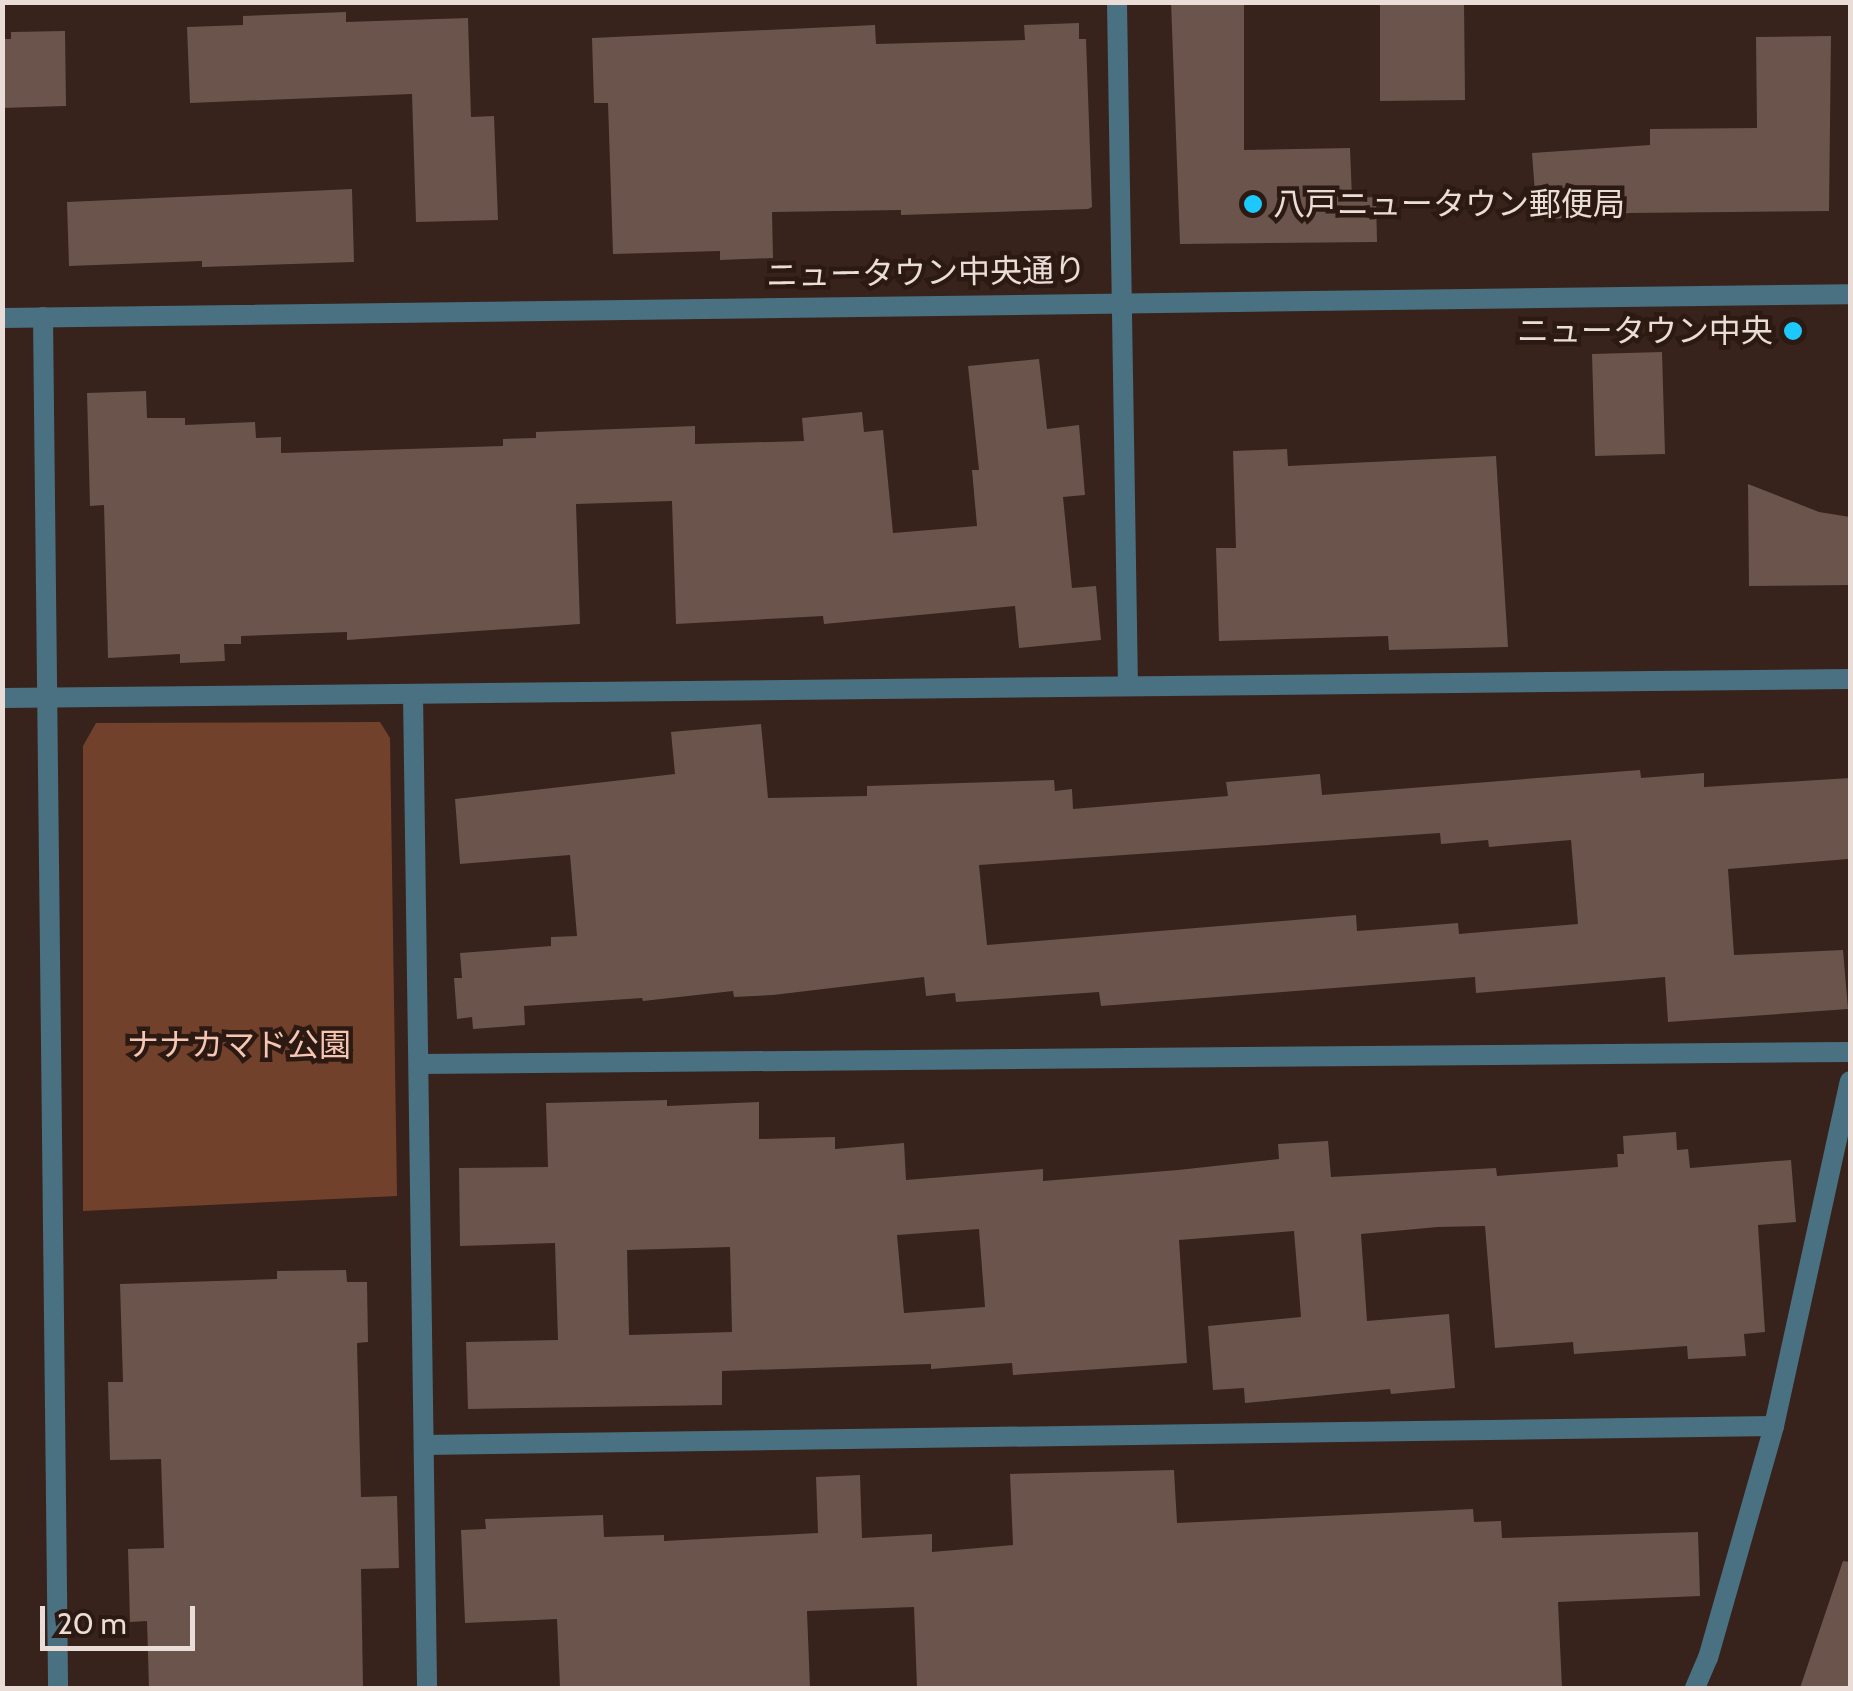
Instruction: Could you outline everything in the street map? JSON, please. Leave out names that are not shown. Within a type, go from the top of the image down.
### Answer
[{"type":"street","points":[[1116,2],[1128,684]]},
{"type":"street","name":"ニュータウン中央通り","points":[[2,318],[1120,300],[1850,294]]},
{"type":"street","points":[[42,317],[58,1688]]},
{"type":"street","points":[[2,698],[1128,684],[1850,680]]},
{"type":"street","points":[[414,694],[427,1688]]},
{"type":"street","points":[[419,1064],[1850,1052]]},
{"type":"street","points":[[1695,1688],[1708,1658],[1774,1426],[1850,1081]]},
{"type":"street","points":[[424,1444],[1774,1426]]},
{"type":"green space","name":"ナナカマド公園","points":[[380,722],[390,738],[397,1196],[83,1211],[83,746],[96,723]]},
{"type":"building","points":[[1171,2],[1244,2],[1244,150],[1350,148],[1352,198],[1376,197],[1377,242],[1180,244]]},
{"type":"building","points":[[1380,2],[1464,2],[1465,100],[1380,101]]},
{"type":"building","points":[[346,12],[346,22],[468,18],[471,117],[494,116],[498,220],[416,222],[412,94],[190,103],[187,27],[243,25],[243,16]]},
{"type":"building","points":[[1079,23],[1079,39],[1086,39],[1092,207],[1088,209],[901,215],[901,210],[772,212],[773,258],[720,260],[720,251],[613,254],[608,103],[594,103],[592,38],[875,25],[876,44],[1025,40],[1024,25]]},
{"type":"building","points":[[65,31],[66,106],[2,108],[2,39],[11,39],[11,32]]},
{"type":"building","points":[[1831,36],[1829,211],[1630,213],[1537,220],[1532,153],[1650,145],[1650,129],[1757,128],[1756,37]]},
{"type":"building","points":[[352,189],[354,262],[202,267],[202,261],[69,266],[67,202]]},
{"type":"building","points":[[1662,352],[1665,454],[1595,456],[1592,354]]},
{"type":"building","points":[[1039,359],[1047,429],[1079,425],[1085,495],[1063,497],[1072,588],[1096,586],[1101,640],[1019,648],[1015,606],[824,624],[823,616],[676,624],[672,501],[576,504],[580,624],[347,640],[347,632],[241,636],[241,644],[224,644],[225,661],[180,663],[180,654],[108,658],[104,505],[90,506],[87,393],[146,391],[147,418],[185,418],[185,425],[255,422],[256,438],[281,437],[281,453],[503,446],[503,439],[536,438],[536,432],[695,426],[695,444],[804,441],[802,418],[862,412],[864,432],[883,430],[893,533],[977,526],[972,470],[979,470],[968,366]]},
{"type":"building","points":[[1287,449],[1288,466],[1496,456],[1508,647],[1389,650],[1388,636],[1219,641],[1216,548],[1236,548],[1233,451]]},
{"type":"building","points":[[1748,484],[1819,512],[1850,517],[1850,585],[1749,586]]},
{"type":"building","points":[[761,724],[768,798],[867,796],[867,786],[1054,780],[1055,791],[1072,789],[1073,809],[1228,796],[1226,782],[1320,774],[1322,795],[1640,770],[1641,778],[1704,773],[1704,787],[1850,778],[1848,859],[1728,869],[1734,955],[1843,950],[1848,1009],[1668,1022],[1665,977],[1476,993],[1475,977],[1101,1006],[1099,992],[956,1002],[955,993],[926,996],[924,977],[773,995],[734,997],[733,991],[643,1001],[642,998],[524,1006],[525,1025],[473,1029],[472,1017],[457,1019],[454,978],[462,978],[460,953],[551,946],[551,937],[577,936],[570,855],[460,864],[455,799],[675,774],[671,732]],"holes":[[[1440,833],[1441,844],[1488,840],[1489,847],[1571,840],[1578,924],[1459,934],[1458,923],[1357,931],[1356,915],[987,945],[979,865]]]},
{"type":"building","points":[[667,1100],[667,1106],[759,1102],[759,1139],[835,1137],[835,1149],[904,1143],[906,1180],[1043,1169],[1043,1181],[1178,1170],[1279,1159],[1278,1144],[1328,1141],[1331,1177],[1496,1168],[1497,1176],[1618,1167],[1617,1154],[1624,1154],[1623,1136],[1676,1132],[1677,1150],[1688,1149],[1690,1168],[1791,1160],[1796,1222],[1758,1225],[1765,1332],[1744,1334],[1746,1356],[1688,1359],[1687,1346],[1574,1354],[1573,1342],[1495,1348],[1485,1226],[1361,1234],[1367,1321],[1449,1314],[1455,1388],[1391,1394],[1390,1389],[1245,1403],[1244,1388],[1213,1390],[1208,1326],[1301,1317],[1294,1231],[1179,1240],[1187,1363],[1013,1375],[1012,1363],[931,1369],[931,1364],[722,1371],[722,1405],[468,1409],[466,1342],[558,1340],[555,1243],[460,1246],[459,1168],[548,1167],[546,1103]],"holes":[[[979,1229],[985,1307],[904,1313],[897,1235]],[[730,1247],[732,1332],[629,1335],[627,1250]]]},
{"type":"building","points":[[346,1270],[347,1282],[367,1282],[368,1342],[357,1343],[361,1497],[397,1496],[399,1568],[361,1569],[363,1686],[149,1688],[147,1621],[130,1622],[128,1549],[164,1548],[161,1459],[110,1460],[108,1382],[123,1382],[120,1284],[277,1279],[277,1271]]},
{"type":"building","points":[[1174,1470],[1177,1523],[1473,1509],[1474,1522],[1501,1521],[1502,1538],[1698,1532],[1700,1596],[1558,1602],[1562,1688],[917,1688],[914,1607],[807,1611],[810,1688],[560,1688],[557,1619],[465,1623],[461,1530],[486,1529],[485,1519],[603,1515],[604,1537],[664,1535],[664,1541],[818,1533],[816,1477],[860,1475],[862,1538],[932,1534],[932,1552],[1013,1545],[1010,1474]]},
{"type":"building","points":[[1843,1561],[1850,1562],[1850,1688],[1800,1688]]},
{"type":"place","name":"八戸ニュータウン郵便局","points":[[1253,204]]},
{"type":"place","name":"ニュータウン中央","points":[[1793,331]]}]
